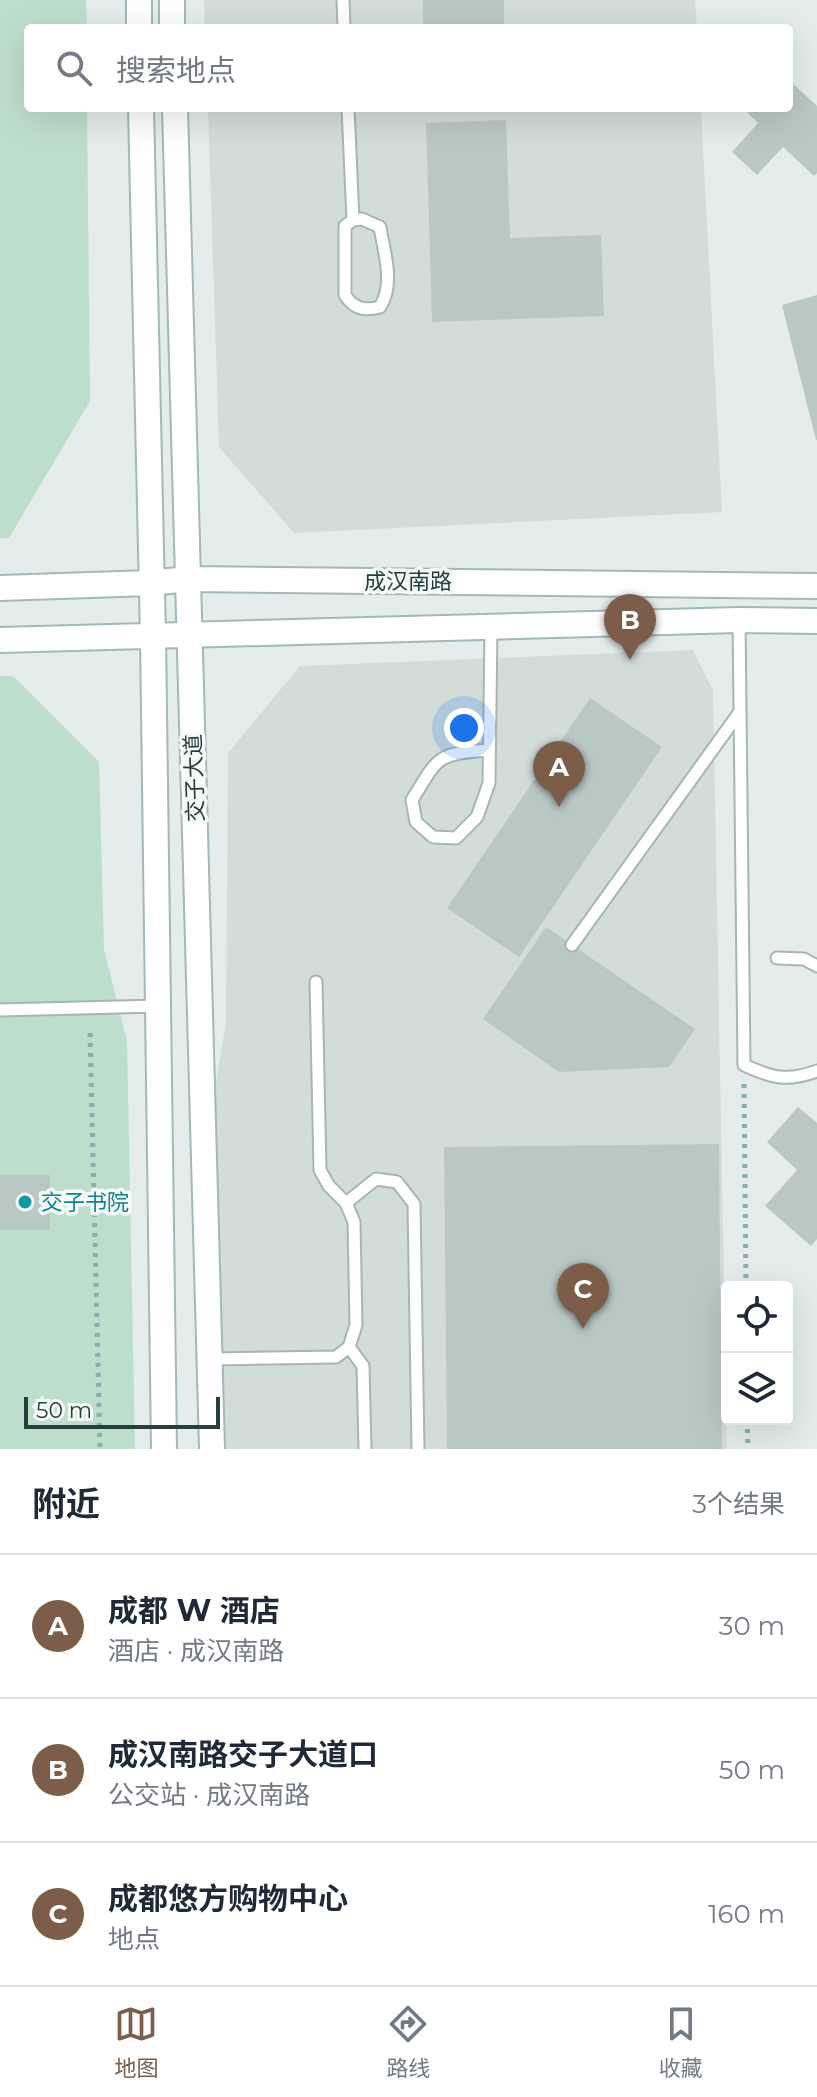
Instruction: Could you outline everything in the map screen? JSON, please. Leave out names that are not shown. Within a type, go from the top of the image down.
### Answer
[{"type":"main road","points":[[139,0],[139,24]]},
{"type":"main road","points":[[172,0],[172,24]]},
{"type":"main road","name":"交子大道","points":[[141,112],[153,637],[164,1449]]},
{"type":"main road","name":"交子大道","points":[[175,112],[212,1449]]},
{"type":"main road","name":"成汉南路","points":[[0,588],[188,579],[817,586]]},
{"type":"main road","points":[[0,640],[739,620],[817,621]]},
{"type":"lane","points":[[343,0],[344,24]]},
{"type":"lane","points":[[348,112],[353,220]]},
{"type":"lane","points":[[353,220],[370,221],[380,227],[389,284],[380,307],[359,309],[345,295],[343,236],[345,226],[353,220]]},
{"type":"lane","points":[[739,620],[744,1065],[768,1076],[796,1079],[817,1071]]},
{"type":"lane","points":[[489,750],[455,753],[436,762],[412,800],[416,822],[433,837],[456,838],[477,817],[489,783],[491,628]]},
{"type":"lane","points":[[572,945],[740,712]]},
{"type":"lane","points":[[777,958],[804,959],[817,966]]},
{"type":"lane","points":[[210,1359],[336,1357],[349,1347],[356,1325],[354,1222],[346,1203],[329,1186],[320,1170],[316,982]]},
{"type":"lane","points":[[0,1010],[158,1006]]},
{"type":"lane","points":[[346,1203],[376,1179],[397,1182],[414,1204],[418,1449]]},
{"type":"lane","points":[[349,1347],[363,1366],[365,1449]]},
{"type":"path","points":[[90,1033],[100,1449]]},
{"type":"path","points":[[744,1065],[746,1281]]},
{"type":"path","points":[[747,1425],[748,1449]]},
{"type":"shaded area","points":[[204,0],[695,0],[697,24],[205,24]]},
{"type":"shaded area","points":[[208,112],[701,112],[722,512],[294,533],[219,447]]},
{"type":"shaded area","points":[[693,650],[713,690],[724,1281],[721,1281],[721,1425],[727,1425],[727,1449],[221,1449],[212,1106],[226,1022],[228,753],[300,666]]},
{"type":"green space","points":[[0,0],[86,0],[87,24],[24,24],[24,112],[87,112],[90,401],[9,538],[0,538]]},
{"type":"green space","points":[[0,676],[13,676],[99,762],[104,949],[127,1041],[135,1449],[0,1449]]},
{"type":"building","points":[[423,0],[504,0],[504,24],[423,24]]},
{"type":"building","points":[[793,84],[817,106],[817,173],[814,176],[783,147],[757,175],[732,152],[758,123],[747,112],[793,112]]},
{"type":"building","points":[[506,120],[510,238],[601,235],[604,316],[432,322],[426,123]]},
{"type":"building","points":[[817,295],[817,440],[816,440],[782,305]]},
{"type":"building","points":[[590,698],[662,747],[519,957],[447,908]]},
{"type":"building","points":[[546,927],[695,1029],[669,1067],[559,1072],[483,1019]]},
{"type":"building","points":[[798,1107],[817,1123],[817,1239],[811,1246],[765,1206],[797,1170],[767,1142]]},
{"type":"building","points":[[719,1144],[722,1449],[447,1449],[444,1147]]},
{"type":"building","name":"交子书院","points":[[0,1175],[50,1175],[50,1230],[0,1230]]},
{"type":"place","name":"成汉南路交子大道口","points":[[630,660]]},
{"type":"place","name":"成都 W 酒店","points":[[559,807]]},
{"type":"place","name":"交子书院","points":[[25,1202]]},
{"type":"place","name":"成都悠方购物中心","points":[[583,1329]]}]
